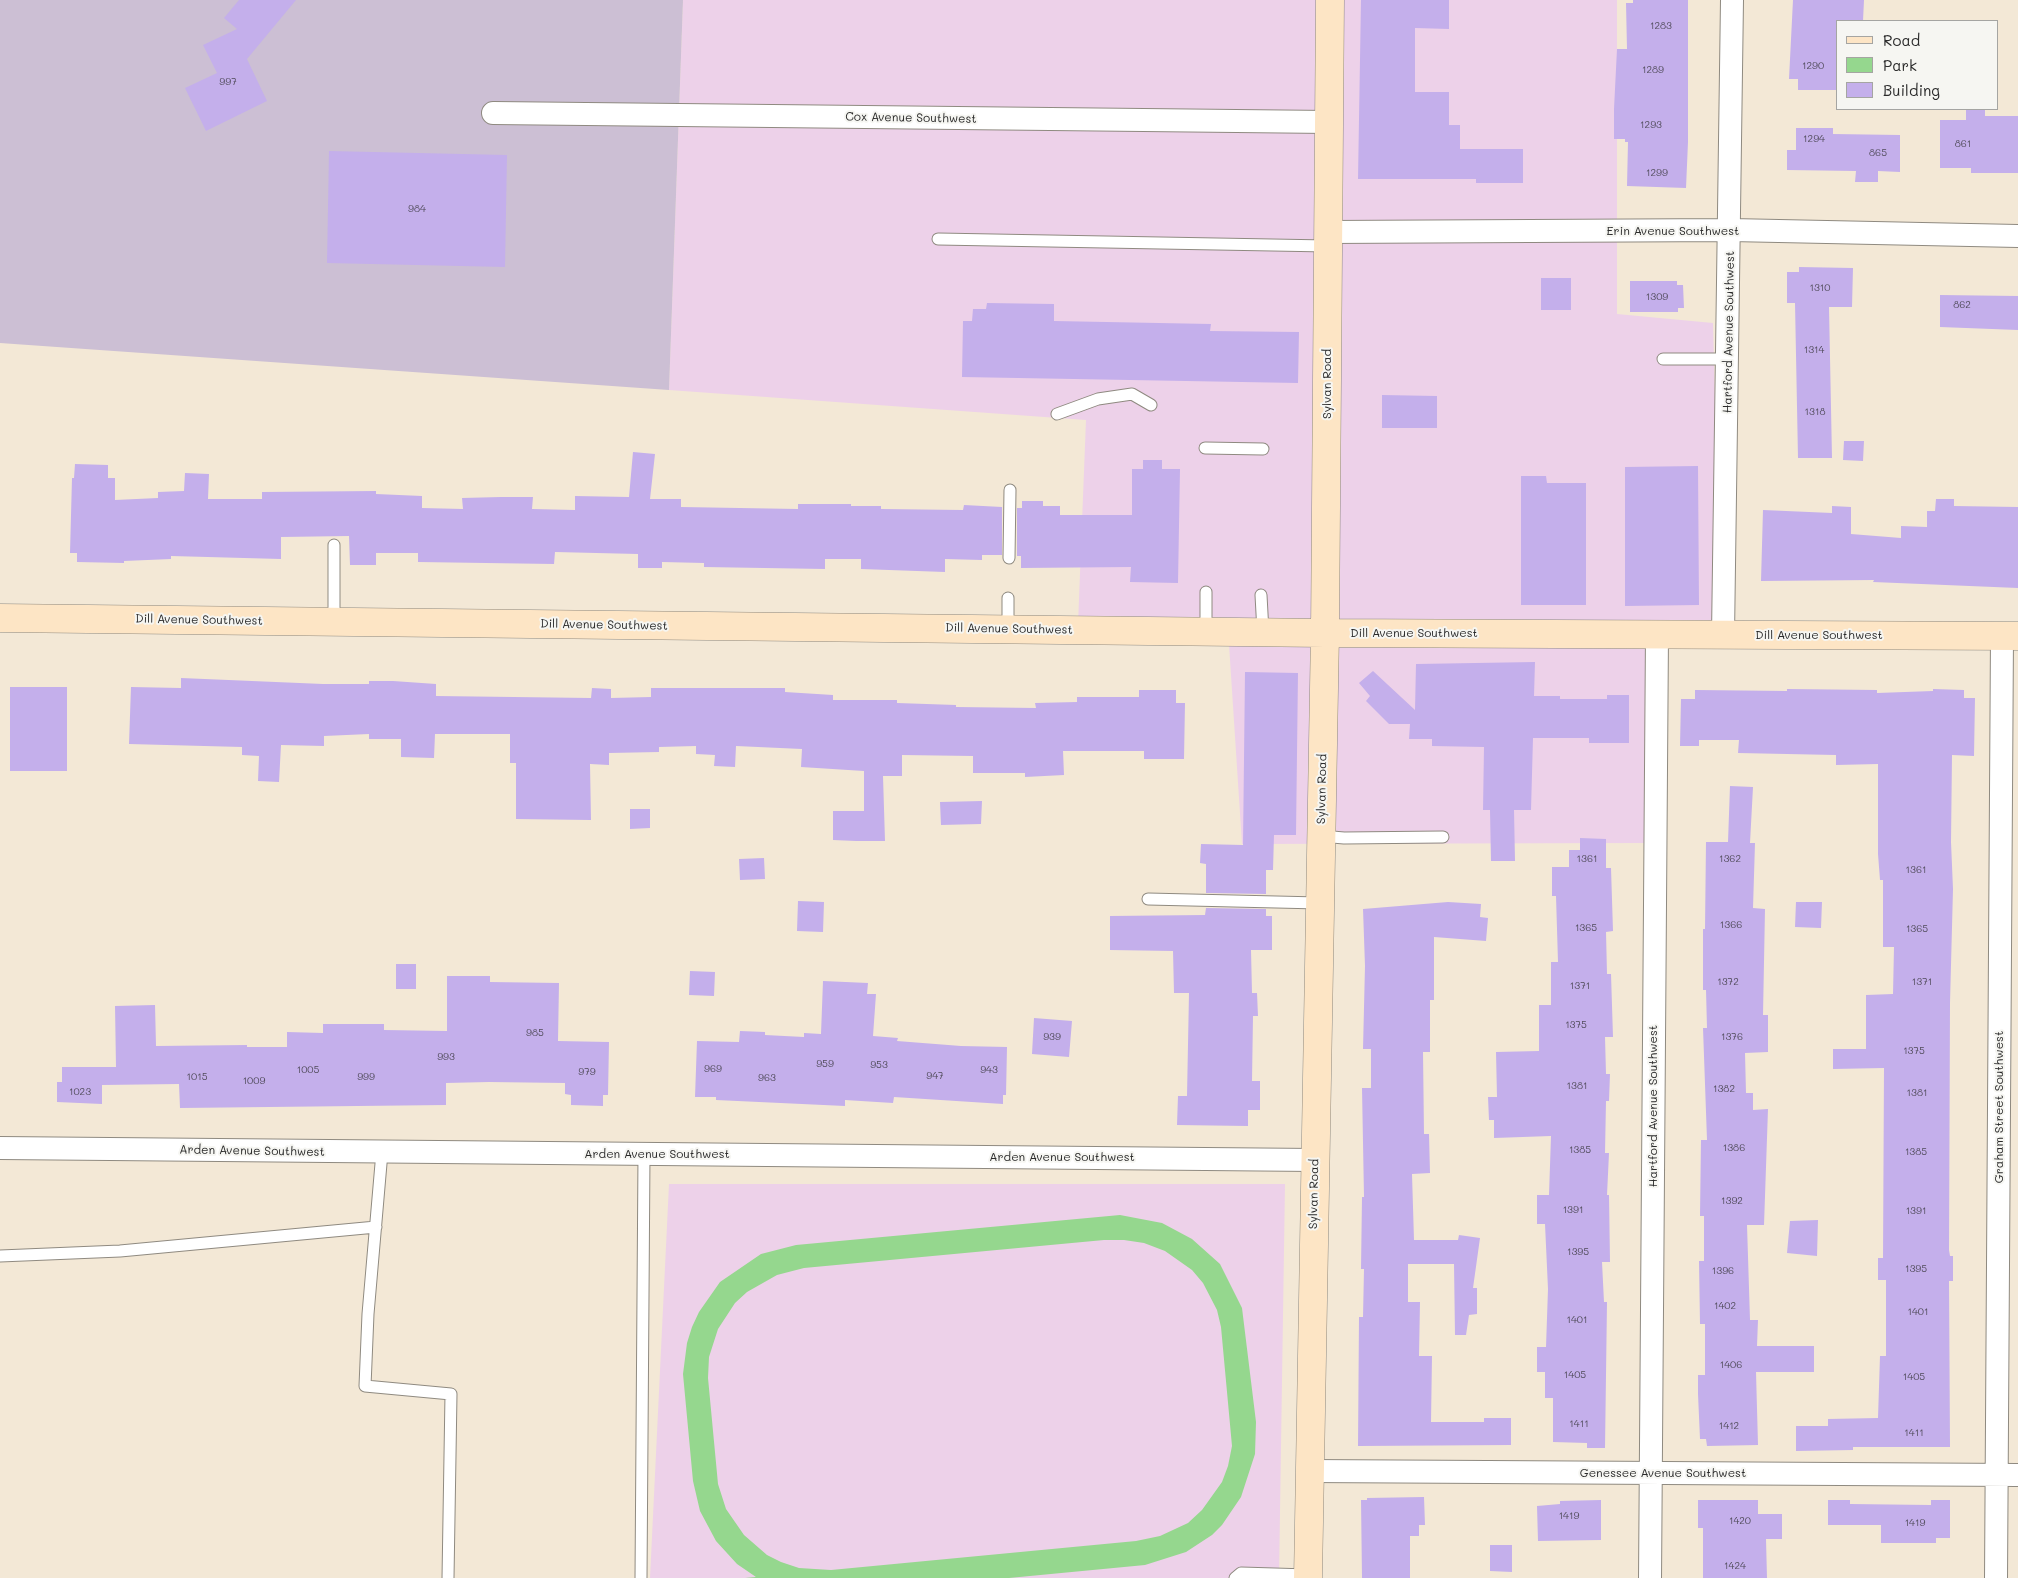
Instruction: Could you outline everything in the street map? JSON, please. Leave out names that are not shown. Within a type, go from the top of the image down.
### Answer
[{"type":"main road","name":"Sylvan Road","points":[[1308,1576],[1324,633],[1330,0]]},
{"type":"main road","name":"Dill Avenue Southwest","points":[[0,618],[1206,632],[2010,636]]},
{"type":"street","name":"Hartford Avenue Southwest","points":[[1723,635],[1731,230],[1732,0]]},
{"type":"street","name":"Cox Avenue Southwest","points":[[493,113],[1329,122]]},
{"type":"street","name":"Erin Avenue Southwest","points":[[1328,239],[1731,230],[2018,236]]},
{"type":"street","name":"Hartford Avenue Southwest","points":[[1650,1578],[1656,634]]},
{"type":"street","name":"Graham Street Southwest","points":[[1996,1578],[2007,1475],[2010,636]]},
{"type":"street","name":"Arden Avenue Southwest","points":[[0,1148],[1315,1160]]},
{"type":"street","name":"Genessee Avenue Southwest","points":[[1309,1471],[2007,1475]]},
{"type":"lane","points":[[938,239],[1328,239]]},
{"type":"lane","points":[[1663,359],[1728,359]]},
{"type":"lane","points":[[1057,414],[1098,399],[1132,394],[1151,405]]},
{"type":"lane","points":[[1205,448],[1263,450]]},
{"type":"lane","points":[[1008,558],[1010,490]]},
{"type":"lane","points":[[334,545],[334,622]]},
{"type":"lane","points":[[1206,592],[1206,632]]},
{"type":"lane","points":[[1261,595],[1263,632]]},
{"type":"lane","points":[[1008,598],[1008,630]]},
{"type":"lane","points":[[1321,836],[1344,838],[1443,837]]},
{"type":"lane","points":[[1148,899],[1320,903]]},
{"type":"lane","points":[[382,1152],[368,1314],[365,1386],[452,1394],[448,1578]]},
{"type":"lane","points":[[641,1578],[644,1154]]},
{"type":"lane","points":[[0,1256],[120,1250],[376,1227]]},
{"type":"lane","points":[[1235,1578],[1241,1574],[1308,1576]]},
{"type":"shaded area","points":[[0,0],[683,0],[669,390],[0,343]]},
{"type":"shaded area","points":[[683,0],[1617,0],[1617,314],[1713,323],[1721,641],[1649,643],[1647,843],[1242,844],[1228,629],[1078,625],[1086,420],[669,390]]},
{"type":"shaded area","points":[[669,1184],[1285,1184],[1279,1578],[650,1578]]},
{"type":"green space","points":[[1120,1215],[1162,1223],[1192,1239],[1220,1264],[1242,1308],[1256,1422],[1255,1454],[1241,1497],[1222,1525],[1212,1535],[1186,1552],[1145,1565],[1009,1578],[745,1578],[756,1577],[737,1564],[716,1541],[700,1511],[693,1481],[683,1374],[687,1343],[699,1312],[720,1282],[761,1254],[796,1245]],"holes":[[[1104,1240],[1144,1243],[1165,1251],[1192,1270],[1203,1283],[1217,1310],[1221,1327],[1232,1446],[1222,1482],[1202,1510],[1188,1523],[1160,1536],[1136,1541],[831,1570],[799,1568],[781,1562],[767,1555],[744,1535],[726,1509],[718,1484],[708,1378],[709,1357],[718,1329],[735,1303],[747,1292],[777,1275],[804,1268]]]},
{"type":"building","points":[[239,0],[296,0],[247,59],[267,101],[206,131],[185,88],[217,73],[203,45],[237,29],[224,18]]},
{"type":"building","points":[[1361,0],[1449,0],[1449,29],[1415,28],[1415,92],[1449,92],[1449,125],[1460,125],[1460,149],[1523,149],[1523,183],[1476,183],[1476,179],[1358,179]]},
{"type":"building","points":[[1633,0],[1688,0],[1688,142],[1686,188],[1627,186],[1628,142],[1625,142],[1625,139],[1614,139],[1614,109],[1617,49],[1627,49],[1626,3],[1633,3]]},
{"type":"building","points":[[1793,0],[1864,0],[1863,20],[1836,20],[1836,90],[1798,90],[1798,79],[1789,79]]},
{"type":"building","points":[[1966,110],[1985,110],[1985,116],[2018,116],[2018,173],[1971,173],[1971,168],[1940,168],[1940,120],[1966,120]]},
{"type":"building","points":[[1796,128],[1833,128],[1833,134],[1900,135],[1900,172],[1878,171],[1878,182],[1855,182],[1856,171],[1787,170],[1787,150],[1796,150]]},
{"type":"building","points":[[329,151],[507,155],[505,267],[327,263]]},
{"type":"building","points":[[1799,267],[1853,268],[1852,307],[1829,307],[1832,458],[1798,458],[1795,303],[1787,303],[1787,272],[1799,272]]},
{"type":"building","points":[[1541,278],[1571,278],[1571,310],[1541,310]]},
{"type":"building","points":[[1630,281],[1677,281],[1677,285],[1683,285],[1684,308],[1678,308],[1678,312],[1630,312]]},
{"type":"building","points":[[1940,295],[2018,296],[2018,330],[1940,327]]},
{"type":"building","points":[[987,303],[1054,304],[1054,321],[1211,324],[1210,331],[1299,332],[1298,383],[962,377],[963,321],[972,321],[973,309],[986,309]]},
{"type":"building","points":[[1382,395],[1437,396],[1437,428],[1382,428]]},
{"type":"building","points":[[1844,441],[1864,441],[1863,461],[1843,460]]},
{"type":"building","points":[[633,452],[655,454],[650,499],[681,499],[681,507],[798,509],[798,504],[851,504],[851,506],[881,506],[881,509],[963,510],[964,505],[1002,507],[1002,555],[982,555],[982,560],[945,559],[945,572],[861,569],[861,559],[825,559],[825,569],[704,567],[704,563],[662,562],[662,568],[638,568],[638,554],[555,552],[554,564],[418,562],[418,553],[376,553],[376,565],[350,565],[349,536],[281,537],[281,559],[171,556],[171,559],[124,561],[124,563],[77,562],[77,553],[70,553],[72,478],[74,478],[75,464],[108,465],[108,478],[115,478],[115,500],[158,498],[158,492],[184,491],[185,473],[209,474],[208,499],[262,499],[262,492],[376,491],[376,494],[422,496],[422,508],[463,509],[462,498],[533,497],[532,509],[575,510],[575,496],[629,497]]},
{"type":"building","points":[[1143,460],[1162,460],[1162,469],[1180,469],[1178,583],[1130,582],[1131,567],[1021,568],[1021,556],[1017,556],[1017,508],[1022,508],[1022,501],[1043,501],[1043,506],[1060,506],[1060,515],[1132,515],[1132,469],[1143,469]]},
{"type":"building","points":[[1698,466],[1699,605],[1625,606],[1625,467]]},
{"type":"building","points":[[1521,476],[1546,476],[1547,483],[1586,483],[1586,605],[1521,605]]},
{"type":"building","points":[[1936,499],[1954,499],[1954,506],[2018,507],[2018,588],[1873,582],[1874,580],[1761,581],[1763,510],[1832,513],[1832,506],[1851,507],[1851,534],[1901,538],[1901,526],[1927,527],[1927,511],[1935,511]]},
{"type":"building","points":[[1535,662],[1534,696],[1560,696],[1560,699],[1607,699],[1607,695],[1629,695],[1629,743],[1589,743],[1589,738],[1533,738],[1531,810],[1514,810],[1515,861],[1491,861],[1490,810],[1483,810],[1484,747],[1432,746],[1432,739],[1409,739],[1410,724],[1389,724],[1366,701],[1370,696],[1359,683],[1373,671],[1415,710],[1416,664]]},
{"type":"building","points":[[1245,672],[1298,673],[1296,835],[1274,835],[1273,870],[1266,870],[1266,894],[1206,893],[1206,864],[1200,863],[1201,844],[1243,845]]},
{"type":"building","points":[[181,678],[323,684],[369,684],[369,681],[393,681],[436,684],[436,696],[591,698],[592,688],[611,689],[611,698],[651,697],[651,688],[785,688],[785,692],[833,695],[833,700],[897,700],[897,703],[956,705],[956,707],[1036,708],[1035,703],[1077,702],[1077,697],[1139,697],[1139,690],[1176,690],[1176,703],[1185,703],[1184,759],[1144,759],[1144,751],[1063,751],[1064,775],[1025,777],[1025,773],[973,773],[973,756],[902,755],[902,776],[883,776],[885,841],[856,841],[833,840],[833,811],[864,811],[864,771],[801,767],[802,749],[736,746],[735,767],[714,766],[715,755],[696,754],[696,746],[659,747],[659,752],[609,753],[609,765],[590,764],[591,820],[516,819],[516,763],[510,763],[510,734],[435,734],[434,758],[401,757],[401,739],[369,739],[369,734],[324,736],[324,746],[281,745],[279,782],[258,781],[259,756],[242,755],[242,747],[129,744],[131,687],[181,688]]},
{"type":"building","points":[[10,687],[67,687],[67,771],[10,771]]},
{"type":"building","points":[[1787,689],[1877,690],[1877,693],[1933,691],[1933,689],[1964,690],[1964,698],[1975,698],[1974,756],[1952,755],[1951,842],[1953,889],[1950,1003],[1949,1250],[1950,1256],[1953,1256],[1953,1281],[1949,1281],[1950,1447],[1853,1447],[1853,1450],[1796,1451],[1796,1426],[1828,1426],[1828,1419],[1878,1418],[1880,1356],[1886,1356],[1886,1280],[1878,1280],[1878,1258],[1883,1258],[1884,1068],[1833,1069],[1833,1049],[1866,1049],[1866,995],[1893,994],[1894,947],[1883,947],[1883,880],[1880,880],[1878,854],[1878,764],[1836,765],[1836,755],[1738,753],[1739,740],[1699,740],[1699,746],[1680,746],[1681,699],[1695,699],[1695,690],[1787,691]]},
{"type":"building","points":[[1730,786],[1753,787],[1750,843],[1755,843],[1753,908],[1765,909],[1763,1015],[1768,1015],[1768,1052],[1745,1053],[1746,1093],[1753,1093],[1753,1110],[1768,1109],[1764,1225],[1747,1225],[1750,1320],[1758,1320],[1757,1346],[1814,1346],[1814,1372],[1756,1372],[1758,1445],[1707,1446],[1706,1439],[1700,1439],[1698,1394],[1698,1375],[1705,1375],[1705,1324],[1700,1324],[1699,1261],[1704,1261],[1704,1216],[1700,1216],[1701,1140],[1707,1140],[1703,1028],[1707,1028],[1706,990],[1703,990],[1706,842],[1728,842]]},
{"type":"building","points":[[982,801],[981,824],[941,825],[940,802]]},
{"type":"building","points":[[630,809],[650,809],[650,828],[630,829]]},
{"type":"building","points":[[1580,838],[1606,839],[1606,868],[1611,868],[1613,931],[1606,932],[1607,974],[1611,974],[1613,1037],[1605,1037],[1606,1074],[1610,1074],[1609,1101],[1606,1101],[1605,1153],[1609,1153],[1607,1195],[1609,1195],[1610,1262],[1602,1262],[1604,1302],[1607,1302],[1605,1448],[1587,1448],[1587,1443],[1553,1442],[1553,1398],[1545,1398],[1545,1372],[1537,1372],[1537,1347],[1546,1347],[1548,1289],[1545,1224],[1537,1224],[1537,1195],[1549,1195],[1551,1136],[1494,1138],[1494,1120],[1489,1120],[1488,1097],[1497,1097],[1496,1052],[1539,1051],[1539,1005],[1551,1005],[1551,962],[1558,962],[1556,896],[1552,896],[1552,867],[1569,867],[1569,850],[1580,850]]},
{"type":"building","points":[[764,858],[765,879],[740,880],[739,859]]},
{"type":"building","points":[[798,901],[824,902],[823,932],[797,931]]},
{"type":"building","points":[[1448,902],[1481,904],[1480,917],[1488,918],[1486,941],[1434,937],[1434,1000],[1430,1000],[1430,1052],[1423,1052],[1424,1134],[1429,1134],[1430,1173],[1412,1174],[1414,1240],[1458,1240],[1459,1235],[1480,1238],[1473,1288],[1477,1288],[1477,1314],[1469,1315],[1466,1335],[1455,1335],[1454,1264],[1408,1264],[1408,1302],[1420,1302],[1419,1356],[1432,1356],[1431,1422],[1484,1422],[1484,1418],[1511,1418],[1511,1445],[1358,1446],[1359,1317],[1363,1317],[1364,1269],[1361,1269],[1362,1197],[1364,1197],[1362,1088],[1371,1088],[1371,1049],[1363,1049],[1365,966],[1363,909]]},
{"type":"building","points":[[1796,902],[1822,902],[1821,928],[1795,927]]},
{"type":"building","points":[[1206,908],[1266,909],[1266,916],[1272,916],[1272,950],[1251,950],[1252,993],[1257,993],[1258,1016],[1253,1016],[1252,1081],[1260,1081],[1260,1110],[1248,1110],[1248,1126],[1177,1125],[1178,1096],[1187,1096],[1189,993],[1174,993],[1173,951],[1110,950],[1110,916],[1205,915]]},
{"type":"building","points":[[396,964],[416,964],[416,989],[396,989]]},
{"type":"building","points":[[690,971],[715,972],[714,996],[689,995]]},
{"type":"building","points":[[447,976],[490,976],[490,982],[559,983],[558,1041],[609,1042],[608,1095],[603,1095],[603,1106],[571,1105],[571,1095],[565,1094],[565,1083],[489,1082],[446,1083],[446,1105],[180,1108],[179,1084],[102,1085],[102,1104],[57,1102],[57,1082],[62,1082],[62,1067],[116,1067],[115,1006],[155,1005],[156,1046],[247,1045],[247,1047],[287,1047],[287,1032],[323,1033],[323,1024],[384,1024],[384,1030],[447,1031]]},
{"type":"building","points":[[823,981],[868,983],[867,994],[876,994],[873,1036],[898,1038],[897,1041],[961,1046],[1007,1047],[1006,1095],[1003,1095],[1003,1104],[894,1097],[893,1103],[845,1100],[845,1106],[716,1100],[716,1097],[695,1097],[697,1041],[739,1042],[740,1031],[765,1032],[765,1035],[804,1037],[804,1033],[821,1034]]},
{"type":"building","points":[[1034,1018],[1072,1021],[1069,1057],[1032,1054]]},
{"type":"building","points":[[1818,1220],[1817,1256],[1787,1253],[1790,1221]]},
{"type":"building","points":[[1424,1497],[1425,1525],[1419,1525],[1419,1536],[1410,1536],[1410,1578],[1362,1578],[1361,1500],[1367,1500],[1367,1498]]},
{"type":"building","points":[[1601,1500],[1601,1540],[1538,1541],[1537,1506],[1560,1504],[1560,1501]]},
{"type":"building","points":[[1698,1500],[1758,1500],[1758,1514],[1782,1514],[1782,1539],[1766,1539],[1767,1578],[1703,1578],[1703,1528],[1698,1528]]},
{"type":"building","points":[[1828,1500],[1850,1500],[1850,1504],[1931,1505],[1931,1500],[1950,1500],[1950,1538],[1936,1538],[1936,1543],[1881,1543],[1881,1525],[1828,1525]]},
{"type":"building","points":[[1490,1545],[1512,1545],[1512,1572],[1490,1571]]}]
